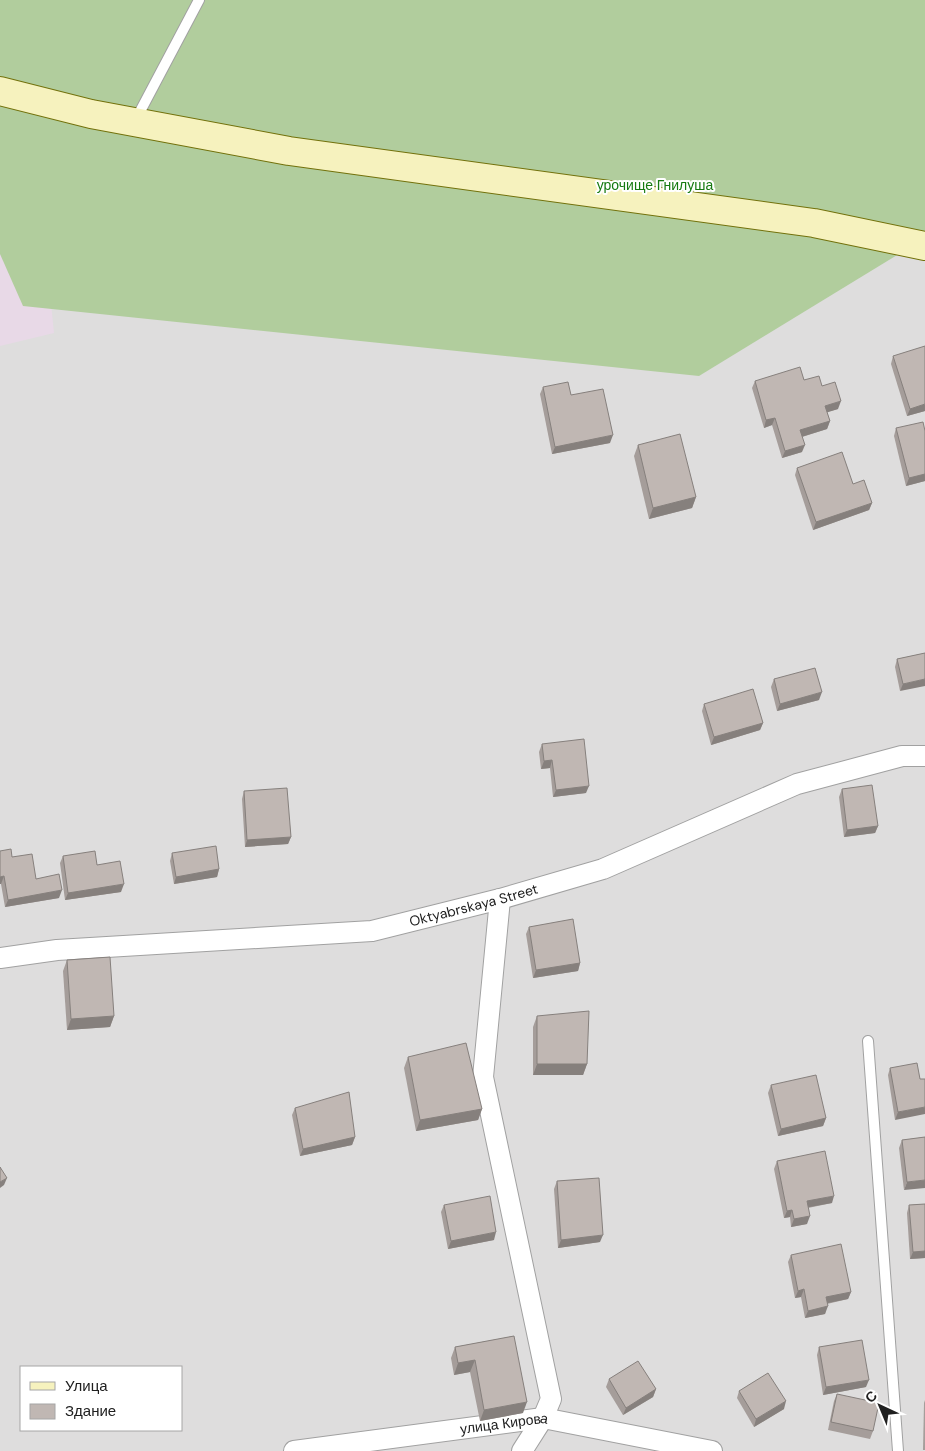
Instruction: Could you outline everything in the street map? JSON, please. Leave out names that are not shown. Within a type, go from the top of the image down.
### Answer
[{"type":"street","points":[[0,91],[91,114],[289,150],[814,223],[925,246]]},
{"type":"street","name":"Oktyabrskaya Street","points":[[0,958],[57,950],[372,931],[500,899],[603,869],[797,784],[902,756],[925,756]]},
{"type":"street","points":[[500,899],[483,1077],[551,1399],[543,1418],[522,1451]]},
{"type":"street","name":"улица Кирова","points":[[294,1451],[543,1418],[712,1451]]},
{"type":"lane","points":[[135,122],[199,0]]},
{"type":"lane","points":[[868,1041],[898,1451]]},
{"type":"shaded area","points":[[0,206],[46,254],[54,333],[0,346]]},
{"type":"shaded area","points":[[925,238],[925,1451],[0,1451],[0,313],[23,306]]},
{"type":"green space","name":"урочище Гнилуша","points":[[0,0],[925,0],[925,238],[699,376],[23,306],[0,254]]},
{"type":"building","points":[[925,346],[925,404],[910,409],[893,356]]},
{"type":"building","points":[[800,367],[804,380],[819,376],[822,386],[835,382],[841,401],[825,406],[830,421],[800,430],[805,445],[785,451],[775,418],[766,420],[755,381]]},
{"type":"building","points":[[568,382],[571,395],[603,389],[613,435],[555,447],[543,387]]},
{"type":"building","points":[[923,422],[925,431],[925,474],[909,478],[896,428]]},
{"type":"building","points":[[680,434],[696,497],[653,508],[638,445]]},
{"type":"building","points":[[842,452],[853,484],[864,480],[872,503],[816,522],[797,468]]},
{"type":"building","points":[[925,653],[925,679],[903,684],[897,659]]},
{"type":"building","points":[[815,668],[822,692],[780,704],[774,679]]},
{"type":"building","points":[[753,689],[763,723],[714,737],[704,704]]},
{"type":"building","points":[[584,739],[589,786],[556,790],[552,760],[544,761],[542,744]]},
{"type":"building","points":[[872,785],[878,826],[847,830],[842,789]]},
{"type":"building","points":[[287,788],[291,837],[247,840],[244,791]]},
{"type":"building","points":[[216,846],[219,869],[176,877],[172,853]]},
{"type":"building","points":[[11,849],[12,857],[32,854],[36,879],[59,874],[62,890],[8,900],[4,876],[0,877],[0,851]]},
{"type":"building","points":[[95,851],[97,865],[120,861],[124,884],[68,893],[63,856]]},
{"type":"building","points":[[573,919],[580,963],[536,970],[529,927]]},
{"type":"building","points":[[110,957],[114,1016],[71,1019],[67,960]]},
{"type":"building","points":[[589,1011],[587,1064],[537,1064],[537,1016]]},
{"type":"building","points":[[466,1043],[482,1109],[420,1120],[408,1057]]},
{"type":"building","points":[[917,1063],[920,1079],[925,1079],[925,1107],[898,1112],[890,1068]]},
{"type":"building","points":[[816,1075],[826,1118],[781,1129],[771,1085]]},
{"type":"building","points":[[349,1092],[355,1137],[303,1149],[295,1108]]},
{"type":"building","points":[[925,1137],[925,1180],[907,1182],[902,1140]]},
{"type":"building","points":[[825,1151],[834,1196],[807,1201],[810,1216],[794,1219],[792,1210],[787,1211],[777,1161]]},
{"type":"building","points":[[0,1167],[7,1178],[0,1182]]},
{"type":"building","points":[[599,1178],[603,1235],[561,1240],[557,1181]]},
{"type":"building","points":[[490,1196],[496,1232],[451,1241],[444,1205]]},
{"type":"building","points":[[925,1204],[925,1251],[913,1252],[909,1205]]},
{"type":"building","points":[[841,1244],[851,1292],[826,1297],[828,1306],[808,1311],[804,1289],[798,1291],[791,1255]]},
{"type":"building","points":[[514,1336],[527,1402],[484,1410],[475,1360],[458,1363],[455,1347]]},
{"type":"building","points":[[862,1340],[869,1380],[826,1387],[819,1347]]},
{"type":"building","points":[[638,1361],[656,1389],[626,1408],[609,1379]]},
{"type":"building","points":[[768,1373],[786,1401],[756,1419],[739,1391]]},
{"type":"building","points":[[837,1394],[879,1403],[873,1431],[831,1422]]}]
